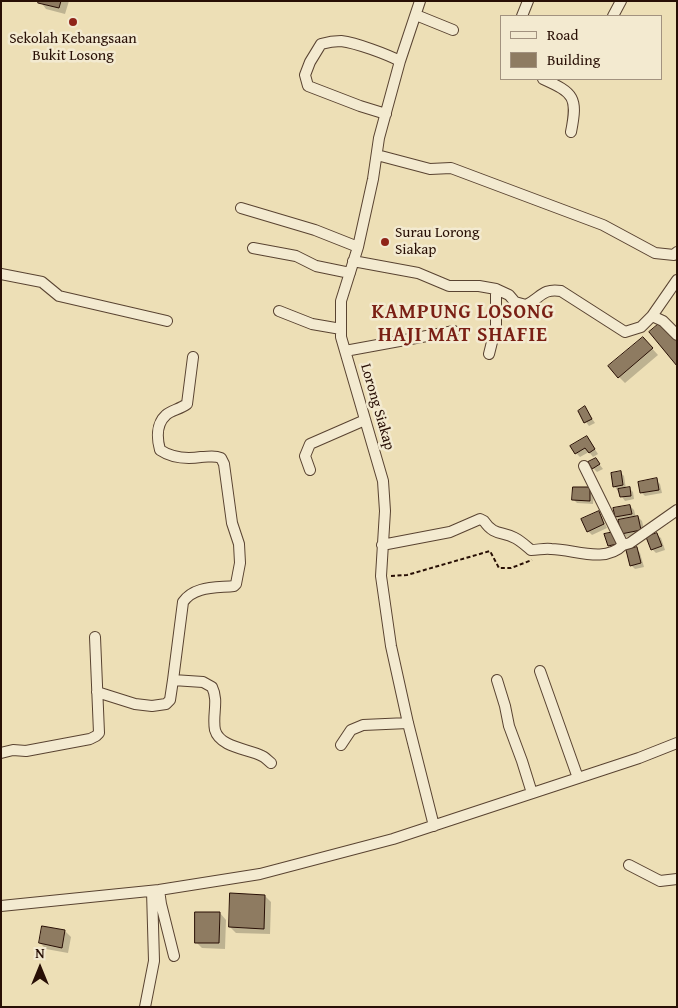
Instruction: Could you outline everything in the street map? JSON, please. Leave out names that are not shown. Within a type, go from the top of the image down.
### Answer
[{"type":"street","name":"Lorong Siakap","points":[[420,1],[400,61],[379,138],[373,179],[358,247],[341,301],[341,337],[384,481],[385,511],[381,576],[391,646],[434,826]]},
{"type":"street","points":[[522,15],[528,1]]},
{"type":"street","points":[[614,15],[621,1]]},
{"type":"street","points":[[416,15],[453,30]]},
{"type":"street","points":[[386,114],[308,86],[305,75],[310,62],[321,44],[333,41],[342,41],[400,61]]},
{"type":"street","points":[[545,80],[564,89],[573,99],[576,111],[571,132]]},
{"type":"street","points":[[377,154],[430,169],[451,168],[603,225],[655,253],[674,256],[677,252]]},
{"type":"street","points":[[241,208],[315,230],[358,247]]},
{"type":"street","points":[[253,248],[296,256],[316,266],[350,273]]},
{"type":"street","points":[[353,261],[418,273],[449,286],[496,288],[509,295],[516,302],[526,305],[551,289],[561,291],[625,332],[641,327],[652,316],[677,280]]},
{"type":"street","points":[[1,274],[42,282],[59,296],[167,321]]},
{"type":"street","points":[[489,354],[496,326],[496,288]]},
{"type":"street","points":[[279,311],[312,324],[341,329]]},
{"type":"street","points":[[652,316],[662,321],[677,335]]},
{"type":"street","points":[[345,351],[454,331]]},
{"type":"street","points":[[97,692],[135,704],[152,706],[166,704],[170,700],[183,602],[188,594],[196,590],[234,586],[236,584],[240,563],[239,544],[232,524],[224,464],[221,458],[214,456],[183,458],[167,454],[160,450],[157,439],[160,425],[166,415],[180,410],[187,404],[193,357]]},
{"type":"street","points":[[310,470],[305,456],[310,444],[365,420]]},
{"type":"street","points":[[584,466],[624,545]]},
{"type":"street","points":[[382,545],[450,532],[480,519],[484,520],[489,528],[497,533],[514,537],[531,550],[550,548],[602,555],[618,551],[624,545],[630,543],[677,510]]},
{"type":"street","points":[[1,753],[12,750],[35,750],[90,739],[99,733],[95,637]]},
{"type":"street","points":[[540,671],[578,778]]},
{"type":"street","points":[[173,680],[203,682],[212,687],[216,695],[215,731],[221,738],[233,746],[261,755],[271,763]]},
{"type":"street","points":[[497,680],[506,706],[509,726],[532,793]]},
{"type":"street","points":[[341,745],[351,730],[363,725],[408,723]]},
{"type":"street","points":[[1,906],[155,891],[260,874],[394,839],[639,758],[677,743]]},
{"type":"street","points":[[629,865],[660,881],[677,879]]},
{"type":"street","points":[[155,891],[161,904],[174,956]]},
{"type":"street","points":[[145,1007],[154,961],[155,891]]},
{"type":"path","points":[[381,576],[407,575],[490,552],[499,568],[512,568],[537,559]]},
{"type":"building","points":[[39,1],[61,1],[59,8],[38,3]]},
{"type":"building","points":[[661,322],[677,340],[677,366],[649,332]]},
{"type":"building","points":[[643,337],[653,348],[618,378],[608,366]]},
{"type":"building","points":[[585,406],[592,419],[584,423],[578,411]]},
{"type":"building","points":[[587,436],[595,449],[589,453],[585,448],[575,454],[570,446]]},
{"type":"building","points":[[596,458],[600,464],[592,469],[588,462]]},
{"type":"building","points":[[621,471],[623,485],[613,487],[611,473]]},
{"type":"building","points":[[657,478],[659,490],[640,493],[638,482]]},
{"type":"building","points":[[573,487],[590,487],[590,501],[572,500]]},
{"type":"building","points":[[630,487],[631,496],[620,497],[618,489]]},
{"type":"building","points":[[630,505],[632,514],[615,517],[613,508]]},
{"type":"building","points":[[599,511],[604,524],[587,532],[581,519]]},
{"type":"building","points":[[638,516],[641,530],[621,534],[618,520]]},
{"type":"building","points":[[614,532],[617,544],[608,546],[604,534]]},
{"type":"building","points":[[657,533],[662,546],[651,550],[646,537]]},
{"type":"building","points":[[637,547],[641,563],[630,566],[626,550]]},
{"type":"building","points":[[230,893],[265,895],[264,929],[229,927]]},
{"type":"building","points":[[195,912],[220,912],[219,943],[195,943]]},
{"type":"building","points":[[42,926],[65,930],[62,948],[39,943]]},
{"type":"place","name":"Sekolah Kebangsaan Bukit Losong","points":[[73,22]]},
{"type":"place","name":"Surau Lorong Siakap","points":[[385,242]]},
{"type":"district","name":"KAMPUNG LOSONG HAJI MAT SHAFIE","points":[[463,324]]}]
